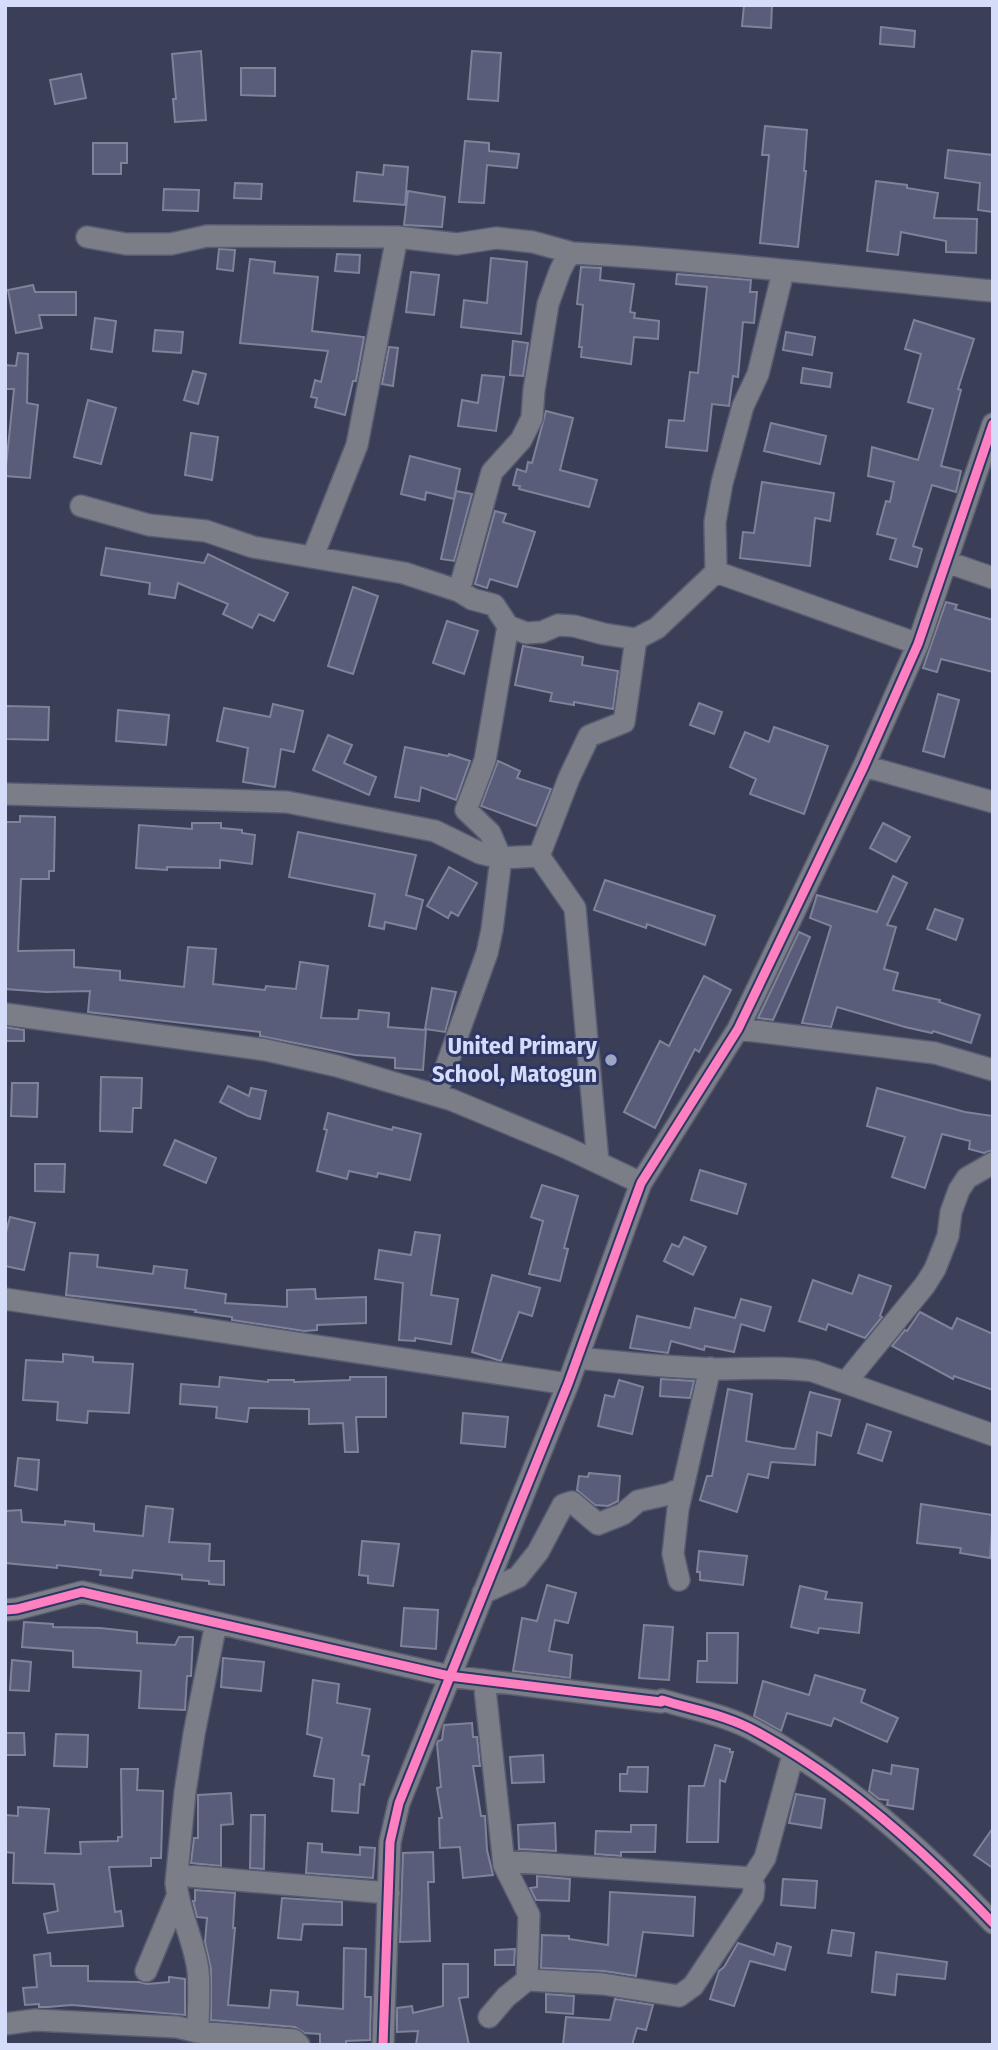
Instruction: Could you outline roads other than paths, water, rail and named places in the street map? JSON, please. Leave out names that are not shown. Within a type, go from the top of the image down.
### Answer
[{"type":"street","points":[[87,237],[126,244],[172,244],[207,236],[397,237],[457,244],[496,238],[533,242],[573,253],[673,259],[993,291]]},
{"type":"street","points":[[313,556],[357,445],[397,237]]},
{"type":"street","points":[[459,591],[492,472],[521,440],[532,418],[548,304],[560,271],[566,259],[573,253]]},
{"type":"street","points":[[81,506],[149,525],[206,531],[253,547],[404,573],[494,605],[508,626],[526,632],[542,632],[558,625],[574,626],[604,635],[636,639],[657,628],[716,572],[715,522],[722,482],[743,405],[758,374],[783,272]]},
{"type":"street","points":[[383,2045],[390,1842],[399,1803],[568,1384],[641,1183],[738,1029],[864,766],[918,644],[993,424]]},
{"type":"street","points":[[947,562],[993,578]]},
{"type":"street","points":[[716,572],[918,644]]},
{"type":"street","points":[[436,1095],[487,953],[492,930],[501,858],[490,833],[467,810],[485,760],[508,626]]},
{"type":"street","points":[[539,856],[569,778],[589,736],[624,722],[636,639]]},
{"type":"street","points":[[864,766],[993,802]]},
{"type":"street","points":[[5,794],[287,802],[435,831],[480,853],[501,858],[539,856]]},
{"type":"street","points":[[539,856],[575,908],[598,1163]]},
{"type":"street","points":[[5,1014],[297,1056],[436,1095],[509,1123],[641,1183]]},
{"type":"street","points":[[738,1029],[935,1053],[993,1070]]},
{"type":"street","points":[[846,1382],[935,1269],[948,1236],[954,1203],[962,1184],[967,1178],[993,1163]]},
{"type":"street","points":[[5,1299],[568,1384]]},
{"type":"street","points":[[578,1358],[630,1364],[792,1368],[813,1371],[993,1435]]},
{"type":"street","points":[[679,1580],[673,1554],[678,1509],[710,1368]]},
{"type":"street","points":[[483,1593],[518,1577],[538,1552],[564,1505],[572,1502],[597,1524],[623,1514],[638,1501],[682,1488]]},
{"type":"street","points":[[5,1610],[82,1592],[449,1676],[662,1700],[706,1710],[757,1731],[880,1815],[931,1860],[993,1923]]},
{"type":"street","points":[[146,1971],[177,1886],[188,1769],[216,1623]]},
{"type":"street","points":[[484,1680],[504,1861],[529,1915],[527,1980]]},
{"type":"street","points":[[489,2017],[506,1997],[527,1980],[603,1984],[679,1996],[693,1986],[753,1896],[752,1878],[765,1858],[793,1755]]},
{"type":"street","points":[[504,1861],[752,1878]]},
{"type":"street","points":[[177,1886],[388,1893]]},
{"type":"street","points":[[177,1886],[198,1971],[198,2032]]},
{"type":"street","points":[[5,2024],[35,2020],[177,2027],[198,2032],[294,2040],[299,2045]]},
{"type":"place","name":"United Primary School, Matogun","points":[[611,1060]]}]
